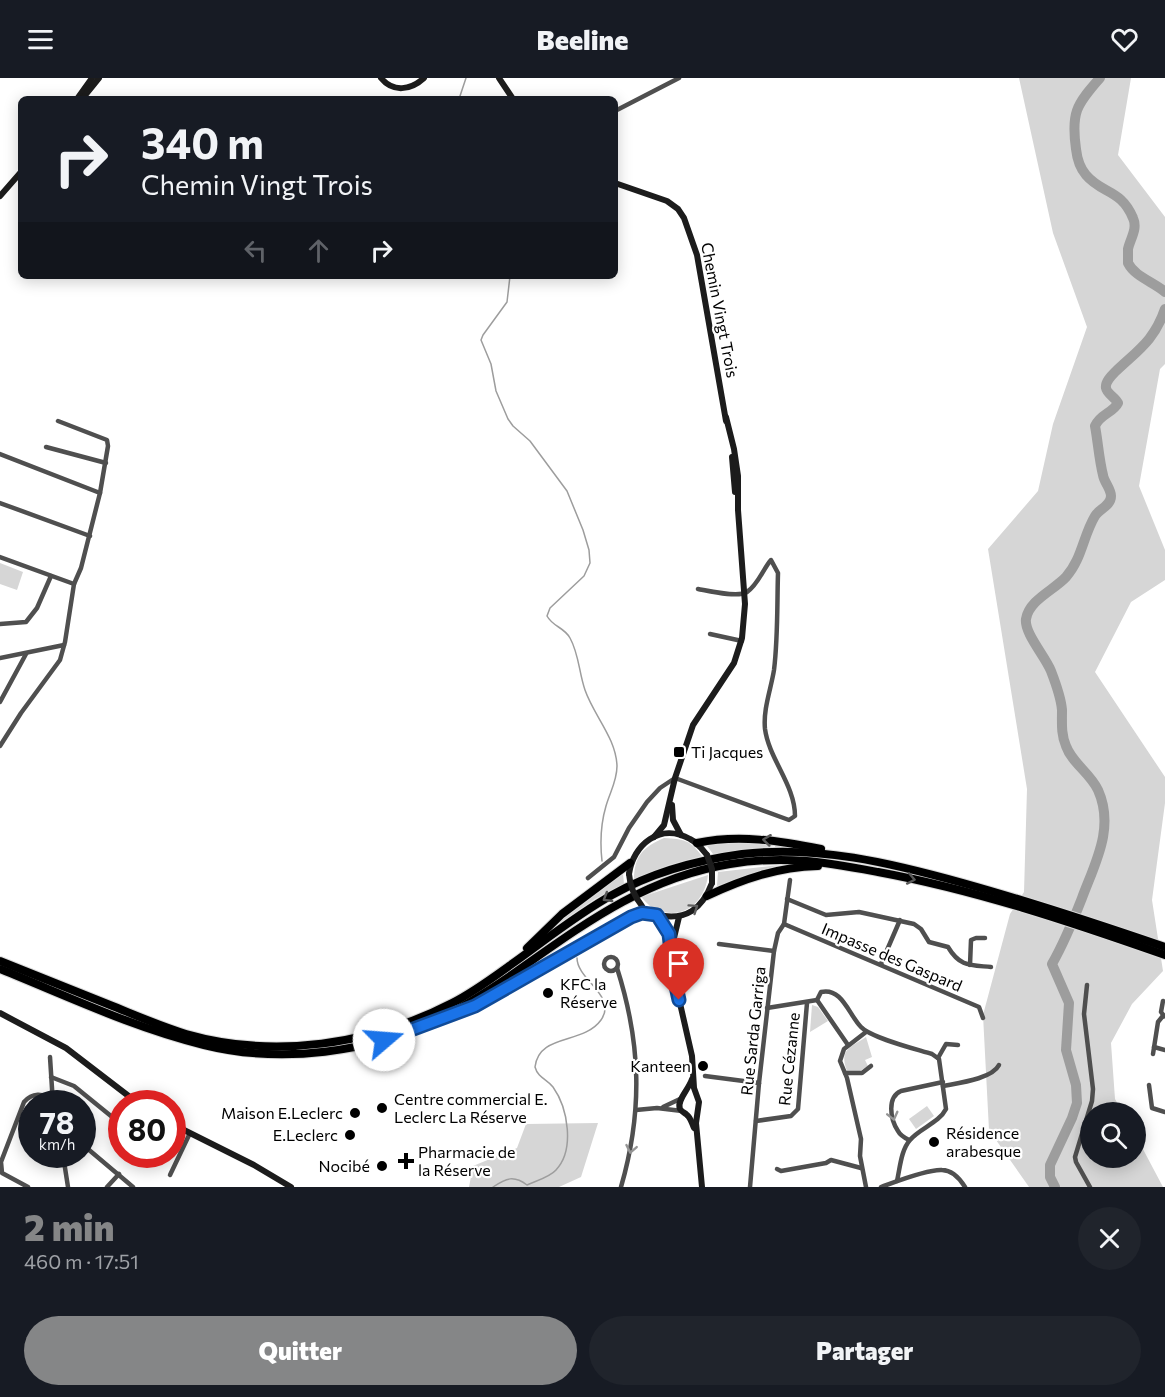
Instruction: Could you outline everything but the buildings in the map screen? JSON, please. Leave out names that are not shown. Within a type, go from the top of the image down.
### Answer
[{"type":"highway","points":[[697,843],[748,838],[850,854],[907,867],[1165,954]]},
{"type":"highway","points":[[0,961],[188,1034],[231,1043],[295,1046],[330,1043],[372,1035],[408,1023],[456,1001],[507,968],[585,911],[614,894],[660,874],[698,862],[741,854],[778,852],[851,857],[907,867]]},
{"type":"highway","points":[[443,1017],[486,993],[585,922],[654,885],[726,865],[757,860],[820,861],[1021,899],[1165,947]]},
{"type":"highway","points":[[507,968],[562,914],[630,863]]},
{"type":"highway","points":[[707,896],[734,883],[786,868],[824,866],[855,868]]},
{"type":"highway","points":[[0,969],[145,1028],[208,1046],[239,1052],[296,1054],[350,1048],[384,1040],[475,1006],[631,917],[642,913],[654,914]]},
{"type":"main road","points":[[79,96],[93,78]]},
{"type":"main road","points":[[84,96],[99,78]]},
{"type":"main road","points":[[381,78],[391,87],[405,89],[424,78]]},
{"type":"main road","points":[[499,78],[511,96]]},
{"type":"main road","points":[[0,196],[18,175]]},
{"type":"main road","name":"Chemin Vingt Trois","points":[[618,184],[667,201],[678,209],[684,218],[697,255],[726,417],[738,510],[744,593],[745,616],[742,641],[734,663],[693,725],[675,778],[664,825],[654,837]]},
{"type":"main road","name":"Chemin Vingt Trois","points":[[672,792],[673,820],[681,835]]},
{"type":"main road","points":[[654,914],[668,917],[690,913],[700,906],[712,883],[712,868],[707,855],[697,843],[681,835],[663,834],[644,843],[630,863],[629,874],[630,886],[635,897],[642,906],[654,914],[669,934],[674,977],[692,1056],[698,1107],[697,1134],[702,1187]]},
{"type":"main road","points":[[672,950],[679,916]]},
{"type":"main road","points":[[0,1013],[66,1048],[121,1090]]},
{"type":"main road","points":[[693,1077],[679,1104],[697,1134]]},
{"type":"main road","points":[[683,1097],[690,1094],[697,1098]]},
{"type":"main road","points":[[684,1112],[693,1113],[698,1107]]},
{"type":"main road","points":[[186,1131],[254,1165],[291,1187]]},
{"type":"street","points":[[618,109],[679,78]]},
{"type":"street","points":[[0,746],[60,660],[74,584],[90,536],[106,463],[107,440],[58,421]]},
{"type":"street","points":[[46,447],[106,463]]},
{"type":"street","points":[[0,454],[100,493]]},
{"type":"street","points":[[0,503],[90,536]]},
{"type":"street","points":[[0,557],[74,584]]},
{"type":"street","points":[[588,878],[614,857],[629,828],[647,802],[660,788],[675,778],[789,820],[795,816],[765,727],[774,670],[778,573],[771,560],[761,576],[744,593],[728,594],[698,589]]},
{"type":"street","points":[[0,624],[16,621],[23,623],[28,620],[37,608],[51,576]]},
{"type":"street","points":[[710,634],[742,641]]},
{"type":"street","points":[[0,658],[64,645]]},
{"type":"street","points":[[0,702],[26,654]]},
{"type":"street","name":"Rue Sarda Garriga","points":[[750,1187],[766,1008],[774,951],[778,933],[784,924],[790,880]]},
{"type":"street","points":[[787,899],[826,915],[859,912],[914,924],[921,929],[929,942],[948,947],[957,960],[970,965],[991,967]]},
{"type":"street","points":[[880,964],[900,920]]},
{"type":"street","name":"Impasse des Gaspard","points":[[784,924],[979,1007],[983,1018]]},
{"type":"street","points":[[970,965],[970,942],[973,938],[985,938]]},
{"type":"street","points":[[718,944],[774,951]]},
{"type":"street","points":[[616,968],[634,1041],[636,1110],[632,1144],[621,1187]]},
{"type":"street","points":[[1087,985],[1084,1014],[1093,1089],[1092,1101],[1075,1157],[1090,1187]]},
{"type":"street","points":[[766,1008],[807,1003],[817,1000],[824,991],[837,995],[859,1026],[866,1032],[938,1058]]},
{"type":"street","points":[[817,1000],[848,1045]]},
{"type":"street","points":[[1153,1054],[1158,1022],[1164,1016],[1161,1012],[1163,1001]]},
{"type":"street","name":"Rue Cézanne","points":[[756,1121],[791,1116],[797,1112],[807,1003]]},
{"type":"street","points":[[866,1032],[844,1049],[840,1061],[861,1139],[861,1168],[866,1187]]},
{"type":"street","points":[[897,1181],[903,1151],[909,1140],[944,1112],[946,1104],[938,1058],[946,1044],[958,1045]]},
{"type":"street","points":[[1154,1047],[1165,1050]]},
{"type":"street","points":[[50,1057],[52,1090]]},
{"type":"street","points":[[909,1140],[896,1128],[890,1104],[896,1093],[967,1081],[994,1072],[999,1065]]},
{"type":"street","points":[[844,1072],[862,1073],[871,1066]]},
{"type":"street","points":[[705,1076],[759,1083]]},
{"type":"street","points":[[51,1077],[74,1086],[108,1114]]},
{"type":"street","points":[[1149,1085],[1152,1108],[1165,1112]]},
{"type":"street","points":[[657,1108],[683,1097]]},
{"type":"street","points":[[636,1110],[657,1108],[684,1112]]},
{"type":"street","points":[[18,1117],[1,1161],[2,1173],[28,1187]]},
{"type":"street","points":[[170,1175],[190,1133]]},
{"type":"street","points":[[96,1156],[134,1187]]},
{"type":"street","points":[[777,1169],[781,1172],[826,1164],[831,1160],[861,1168]]},
{"type":"street","points":[[65,1168],[68,1187]]},
{"type":"street","points":[[882,1187],[942,1170],[956,1176],[965,1187]]},
{"type":"street","points":[[107,1187],[118,1174]]},
{"type":"shaded area","points":[[1019,78],[1131,78],[1118,155],[1165,217],[1165,364],[1160,369],[1139,486],[1165,550],[1165,580],[1131,602],[1095,672],[1165,777],[1165,803],[1152,900],[1163,971],[1132,1004],[1111,1043],[1117,1102],[1080,1102],[1080,1168],[1146,1168],[1146,1155],[1163,1187],[1029,1187],[989,1130],[983,1015],[1010,914],[1024,892],[1027,789],[988,549],[1038,491],[1053,424],[1087,327],[1053,233]]},
{"type":"shaded area","points":[[0,563],[23,572],[17,590],[0,584]]},
{"type":"shaded area","points":[[664,838],[686,841],[702,856],[669,865],[634,880],[634,872],[641,853]]},
{"type":"shaded area","points":[[729,841],[787,846],[786,848],[775,848],[775,846],[713,854],[707,846]]},
{"type":"shaded area","points":[[779,865],[717,886],[718,872]]},
{"type":"shaded area","points":[[623,874],[624,884],[595,899],[554,927],[581,902]]},
{"type":"shaded area","points":[[708,875],[702,894],[691,907],[683,911],[675,913],[655,909],[641,897]]},
{"type":"shaded area","points":[[812,1005],[818,1007],[828,1021],[810,1032]]},
{"type":"shaded area","points":[[866,1037],[872,1057],[865,1060],[868,1066],[860,1071],[847,1071],[845,1053]]},
{"type":"shaded area","points":[[927,1106],[934,1116],[916,1129],[909,1119]]},
{"type":"shaded area","points":[[598,1123],[581,1177],[559,1187],[469,1187],[473,1166],[517,1148],[526,1124]]},
{"type":"waterway","points":[[460,96],[466,78]]},
{"type":"waterway","points":[[1100,78],[1085,95],[1077,110],[1074,127],[1078,159],[1086,175],[1098,186],[1123,202],[1133,218],[1134,230],[1128,249],[1128,263],[1131,268],[1165,292]]},
{"type":"waterway","points":[[510,279],[507,302],[481,340],[491,364],[496,391],[508,419],[530,441],[567,491],[589,550],[590,563],[584,576],[550,608],[547,616],[570,638],[585,690],[616,756],[616,777],[602,826],[602,861]]},
{"type":"waterway","points":[[1055,1187],[1050,1177],[1050,1165],[1077,1103],[1076,1085],[1066,1050],[1069,1003],[1052,964],[1072,923],[1097,858],[1104,832],[1104,818],[1103,804],[1098,790],[1072,758],[1064,742],[1061,700],[1058,690],[1048,665],[1028,631],[1026,619],[1032,606],[1061,582],[1071,570],[1095,516],[1110,499],[1111,493],[1104,478],[1095,426],[1118,403],[1107,390],[1106,384],[1150,337],[1165,309]]},
{"type":"waterway","points":[[493,1187],[510,1179],[527,1185],[547,1177],[556,1170],[566,1152],[566,1117],[562,1106],[553,1087],[538,1074],[535,1067],[538,1056],[544,1049],[593,1028],[601,1020],[605,1011],[601,996],[583,974],[577,958]]},
{"type":"place","name":"Ti Jacques","points":[[679,752]]},
{"type":"place","name":"KFC la Réserve","points":[[548,993]]},
{"type":"place","name":"Kanteen","points":[[703,1066]]},
{"type":"place","name":"Centre commercial E. Leclerc La Réserve","points":[[382,1108]]},
{"type":"place","name":"Maison E.Leclerc","points":[[355,1113]]},
{"type":"place","name":"E.Leclerc","points":[[350,1135]]},
{"type":"place","name":"Résidence arabesque","points":[[934,1142]]},
{"type":"place","name":"Pharmacie de la Réserve","points":[[406,1161]]},
{"type":"place","name":"Nocibé","points":[[382,1166]]},
{"type":"route","points":[[384,1040],[475,1006],[570,950],[642,913],[657,915],[663,921],[669,934],[679,1000]]}]
